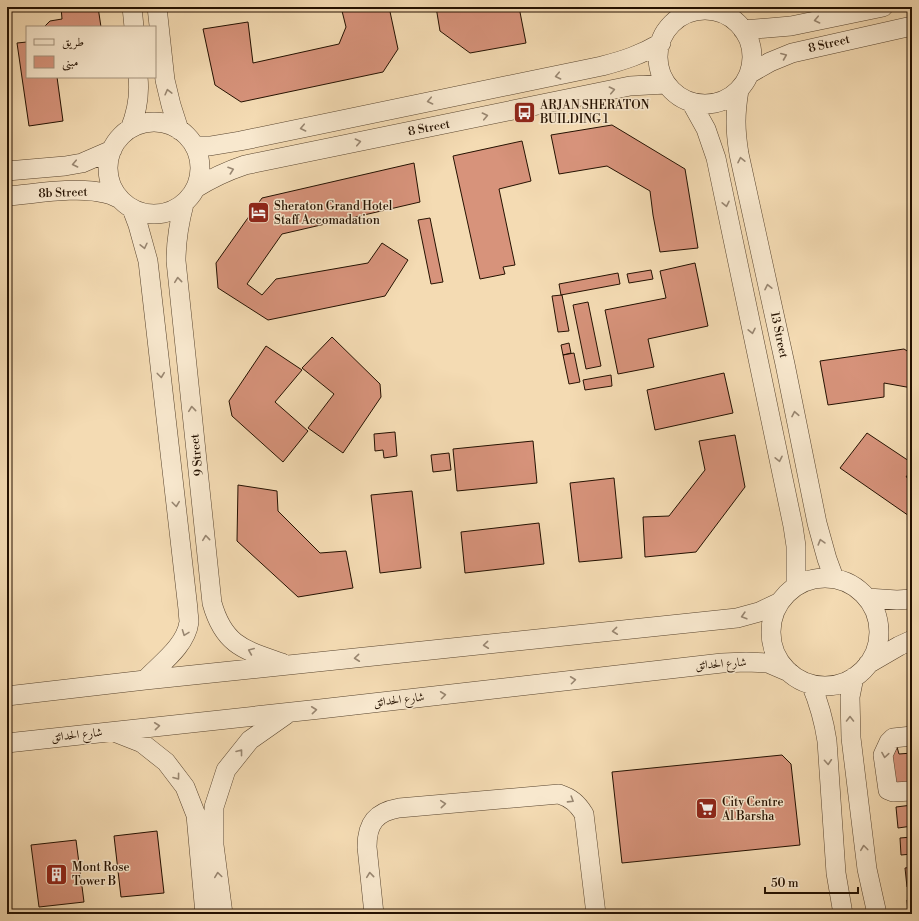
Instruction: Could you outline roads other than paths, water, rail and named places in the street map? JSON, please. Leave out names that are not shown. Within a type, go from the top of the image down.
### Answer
[{"type":"street","points":[[132,7],[134,26]]},
{"type":"street","points":[[157,7],[165,80],[179,130]]},
{"type":"street","name":"8 Street","points":[[743,30],[791,26],[883,7]]},
{"type":"street","points":[[724,11],[743,30],[750,44],[752,59],[744,82],[729,98],[717,103],[704,104],[691,102],[677,95],[666,84],[660,71],[658,57],[661,43],[679,13],[724,11]]},
{"type":"street","name":"8 Street","points":[[744,82],[770,62],[792,53],[912,26]]},
{"type":"street","points":[[195,146],[225,144],[602,66],[627,60],[661,43]]},
{"type":"street","points":[[130,129],[137,112],[138,78]]},
{"type":"street","name":"13 Street","points":[[744,82],[736,111],[736,133],[739,154],[785,364],[817,523],[834,578]]},
{"type":"street","name":"8 Street","points":[[196,188],[211,178],[245,166],[630,86],[666,84]]},
{"type":"street","points":[[691,102],[706,129],[712,143],[718,165],[793,526],[796,546],[796,586]]},
{"type":"street","points":[[125,204],[149,214],[168,212],[184,204],[196,188],[200,174],[200,160],[195,146],[188,137],[169,125],[156,123],[142,124],[130,129],[119,138],[112,150],[108,167],[110,183],[138,225],[148,261],[188,616],[185,636],[177,648],[145,680]]},
{"type":"street","points":[[7,171],[82,163],[112,150]]},
{"type":"street","name":"8b Street","points":[[7,196],[76,191],[103,192],[125,204]]},
{"type":"street","name":"9 Street","points":[[184,204],[177,234],[176,261],[212,603],[216,618],[224,632],[235,643],[248,651],[287,665]]},
{"type":"street","points":[[868,664],[878,644],[878,619],[874,608],[867,598],[855,586],[834,578],[818,578],[803,582],[787,593],[780,602],[774,614],[771,626],[775,653],[789,672],[811,684],[836,684],[854,677],[868,664],[912,640]]},
{"type":"street","points":[[867,598],[897,600],[912,599]]},
{"type":"street","points":[[7,696],[145,680],[737,618],[760,612],[780,602]]},
{"type":"street","name":"شارع الحدائق","points":[[7,743],[722,663],[768,663],[789,672]]},
{"type":"street","points":[[854,677],[850,697],[850,738],[867,869],[878,914]]},
{"type":"street","points":[[811,684],[819,702],[827,741],[836,873],[843,914]]},
{"type":"street","points":[[223,914],[214,845],[214,807],[226,770],[250,740],[290,712]]},
{"type":"street","points":[[113,731],[142,743],[166,762],[185,787],[196,815],[205,914]]},
{"type":"street","points":[[912,736],[893,738],[889,742],[883,756],[886,785],[888,790],[893,792],[912,791]]},
{"type":"street","points":[[374,914],[367,835],[371,825],[378,816],[388,810],[399,808],[558,794],[569,797],[578,804],[584,814],[596,914]]},
{"type":"place","name":"ARJAN SHERATON BUILDING 1","points":[[524,112]]},
{"type":"place","name":"Sheraton Grand Hotel Staff Accomadation","points":[[259,213]]},
{"type":"place","name":"City Centre Al Barsha","points":[[706,809]]},
{"type":"place","name":"Mont Rose Tower B","points":[[57,874]]}]
